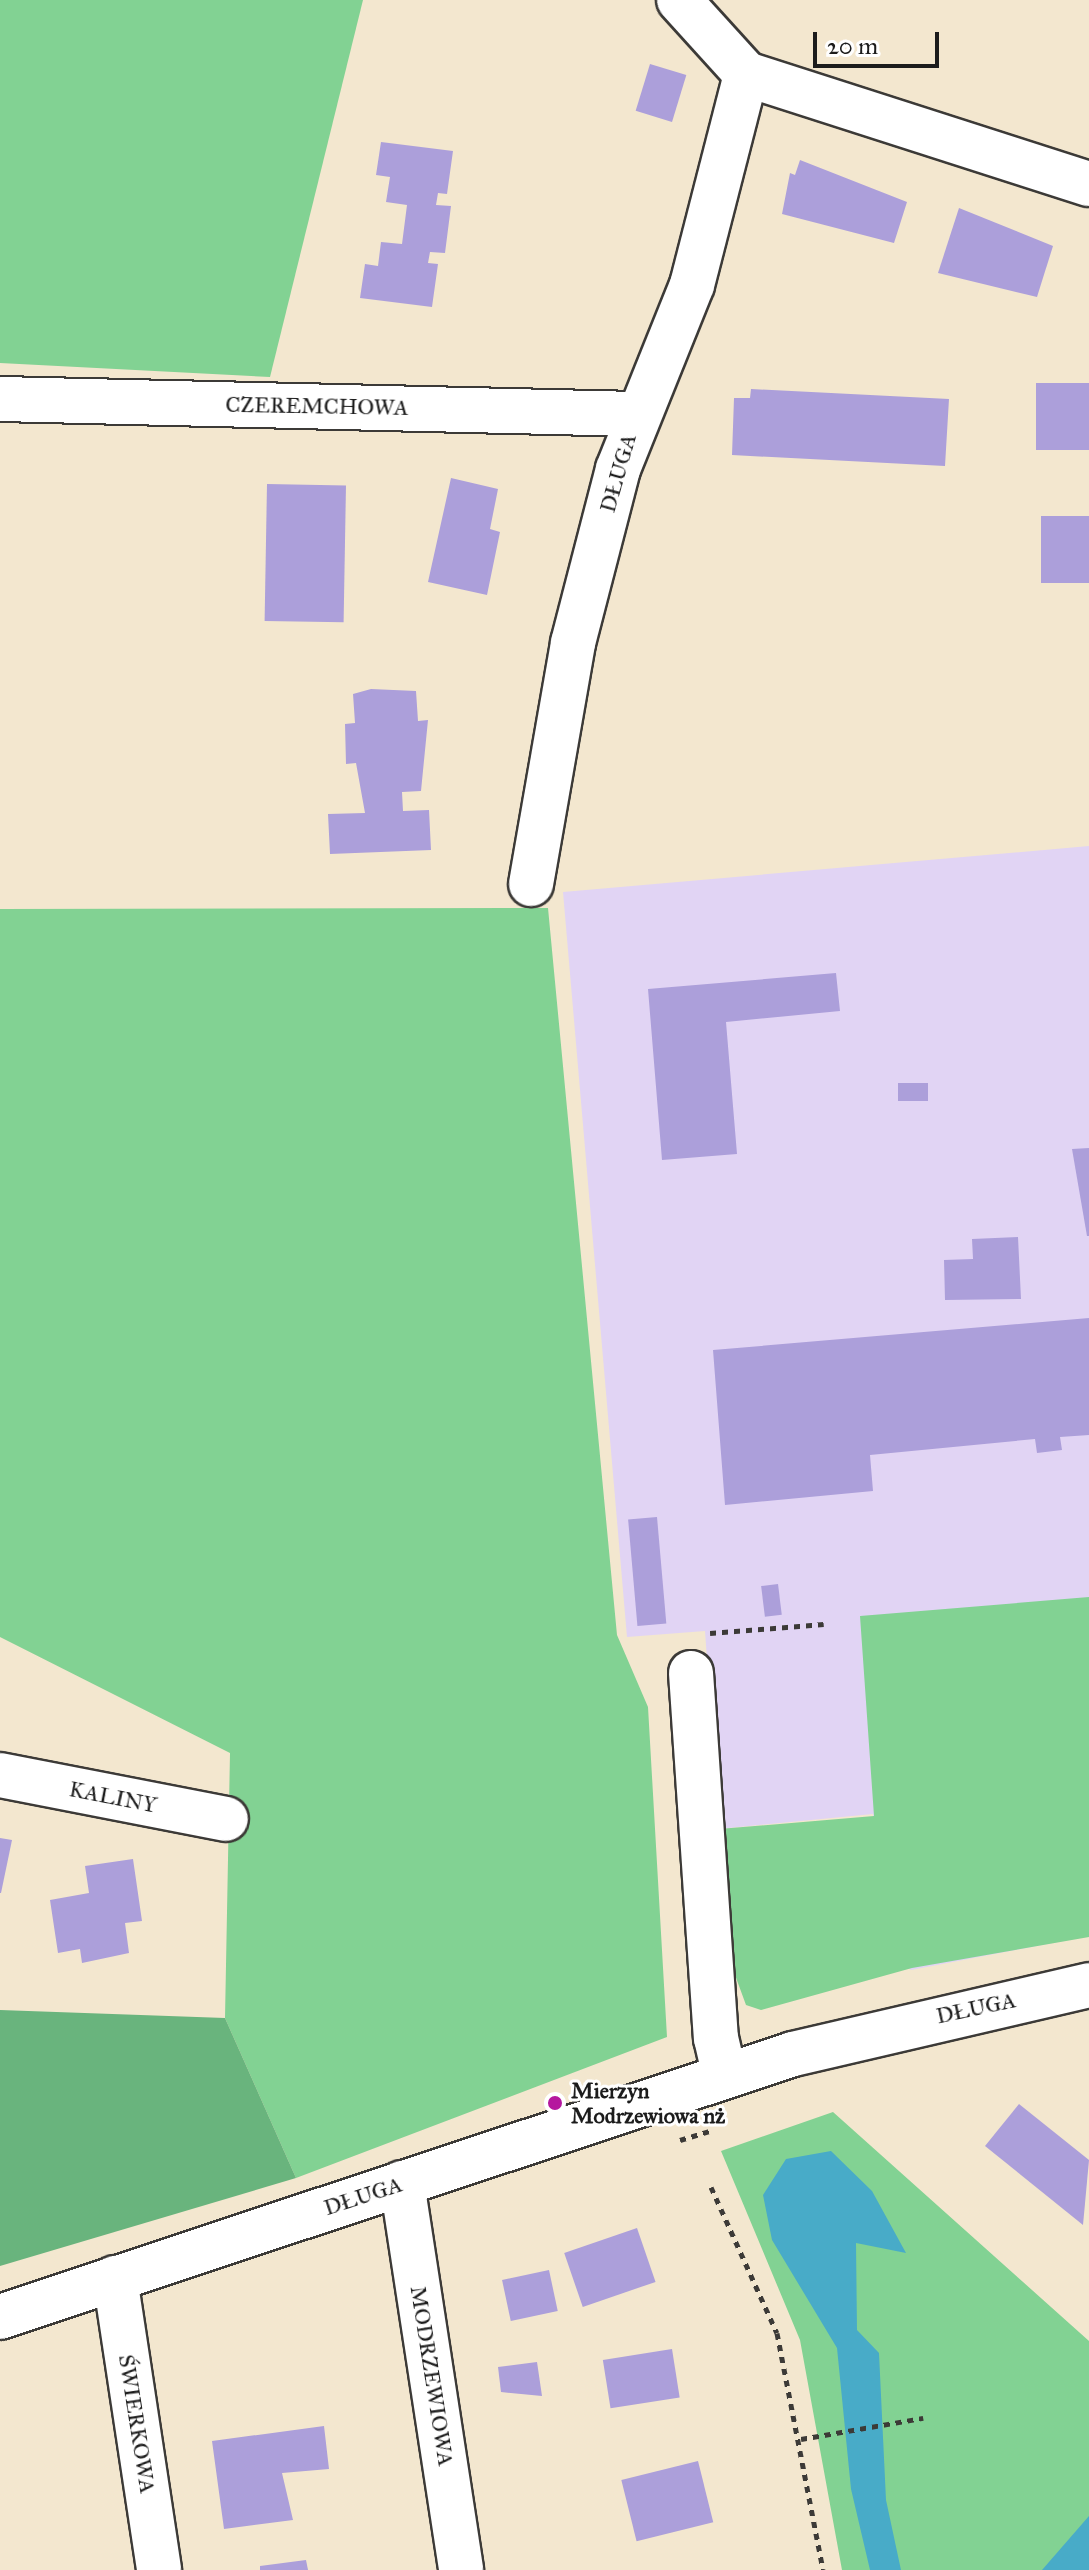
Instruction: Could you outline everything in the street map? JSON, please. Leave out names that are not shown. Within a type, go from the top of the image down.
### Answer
[{"type":"street","points":[[679,0],[746,74],[1089,184]]},
{"type":"street","name":"DŁUGA","points":[[531,884],[573,643],[635,414],[692,285],[746,74]]},
{"type":"street","name":"CZEREMCHOWA","points":[[0,399],[635,414]]},
{"type":"street","points":[[697,1653],[716,2038],[725,2076]]},
{"type":"street","name":"KALINY","points":[[0,1775],[226,1819]]},
{"type":"street","name":"DŁUGA","points":[[0,2317],[725,2076],[899,2025],[1089,1985]]},
{"type":"street","name":"MODRZEWIOWA","points":[[402,2183],[461,2570]]},
{"type":"street","name":"ŚWIERKOWA","points":[[115,2278],[159,2570]]},
{"type":"path","points":[[697,1653],[824,1624]]},
{"type":"path","points":[[711,2187],[777,2333],[801,2439],[823,2570]]},
{"type":"path","points":[[801,2439],[923,2418]]},
{"type":"shaded area","points":[[1089,846],[1089,1936],[911,1970],[882,1949],[873,1814],[719,1829],[705,1631],[627,1637],[563,892]]},
{"type":"green space","points":[[0,0],[363,0],[270,377],[0,363]]},
{"type":"green space","points":[[548,908],[617,1635],[648,1707],[667,2037],[296,2178],[225,2018],[230,1753],[0,1637],[0,909]]},
{"type":"green space","points":[[1089,1597],[1089,1937],[912,1968],[761,2010],[746,2005],[735,1975],[719,1829],[874,1816],[860,1616]]},
{"type":"green space","points":[[0,2010],[225,2018],[296,2178],[0,2266]]},
{"type":"green space","points":[[833,2112],[1089,2341],[1089,2570],[842,2570],[800,2340],[721,2151]]},
{"type":"water","points":[[831,2151],[872,2191],[906,2253],[856,2243],[857,2330],[879,2353],[886,2500],[901,2570],[870,2570],[851,2489],[837,2348],[772,2240],[763,2195],[786,2159]]},
{"type":"water","points":[[1089,2516],[1089,2570],[1042,2570]]},
{"type":"building","points":[[650,64],[686,75],[672,122],[636,111]]},
{"type":"building","points":[[381,142],[453,151],[447,194],[438,193],[436,205],[451,206],[445,253],[430,252],[428,263],[438,264],[432,307],[360,298],[365,264],[378,266],[381,242],[402,244],[407,205],[386,202],[390,177],[376,175]]},
{"type":"building","points":[[800,160],[907,202],[894,243],[782,214],[790,173],[795,175]]},
{"type":"building","points":[[959,208],[1053,246],[1037,297],[938,273]]},
{"type":"building","points":[[1036,383],[1089,383],[1089,450],[1036,450]]},
{"type":"building","points":[[751,389],[949,399],[945,466],[732,455],[734,398],[750,398]]},
{"type":"building","points":[[451,478],[498,489],[490,529],[500,532],[487,595],[428,582]]},
{"type":"building","points":[[267,484],[346,485],[344,622],[265,621]]},
{"type":"building","points":[[1041,516],[1089,516],[1089,583],[1041,583]]},
{"type":"building","points":[[371,689],[416,691],[418,721],[428,720],[421,791],[402,792],[403,811],[429,810],[431,850],[330,854],[328,814],[365,813],[356,763],[346,764],[345,724],[355,723],[353,694]]},
{"type":"building","points":[[836,973],[840,1011],[726,1022],[737,1154],[662,1160],[648,989]]},
{"type":"building","points":[[898,1083],[928,1083],[928,1101],[898,1101]]},
{"type":"building","points":[[1089,1148],[1089,1236],[1087,1236],[1072,1149]]},
{"type":"building","points":[[1018,1237],[1021,1299],[945,1300],[944,1260],[973,1259],[972,1239]]},
{"type":"building","points":[[1089,1318],[1089,1435],[1060,1437],[1062,1450],[1037,1453],[1035,1439],[870,1455],[873,1491],[725,1505],[713,1350]]},
{"type":"building","points":[[657,1517],[666,1624],[637,1626],[628,1520]]},
{"type":"building","points":[[778,1584],[782,1615],[765,1617],[761,1586]]},
{"type":"building","points":[[0,1838],[12,1840],[1,1893],[0,1893]]},
{"type":"building","points":[[133,1859],[142,1921],[125,1923],[129,1953],[82,1963],[80,1949],[58,1953],[50,1900],[89,1893],[85,1866]]},
{"type":"building","points":[[1019,2104],[1089,2160],[1083,2225],[985,2146]]},
{"type":"building","points":[[637,2228],[656,2282],[583,2307],[564,2253]]},
{"type":"building","points":[[549,2270],[558,2311],[511,2321],[502,2280]]},
{"type":"building","points":[[672,2349],[680,2397],[611,2408],[603,2360]]},
{"type":"building","points":[[537,2362],[542,2396],[501,2392],[498,2367]]},
{"type":"building","points":[[324,2426],[329,2469],[282,2473],[293,2520],[224,2529],[212,2441]]},
{"type":"building","points":[[698,2461],[713,2522],[637,2541],[621,2480]]},
{"type":"building","points":[[306,2560],[308,2570],[260,2570],[260,2566]]},
{"type":"place","name":"Mierzyn Modrzewiowa nż","points":[[555,2103]]}]
